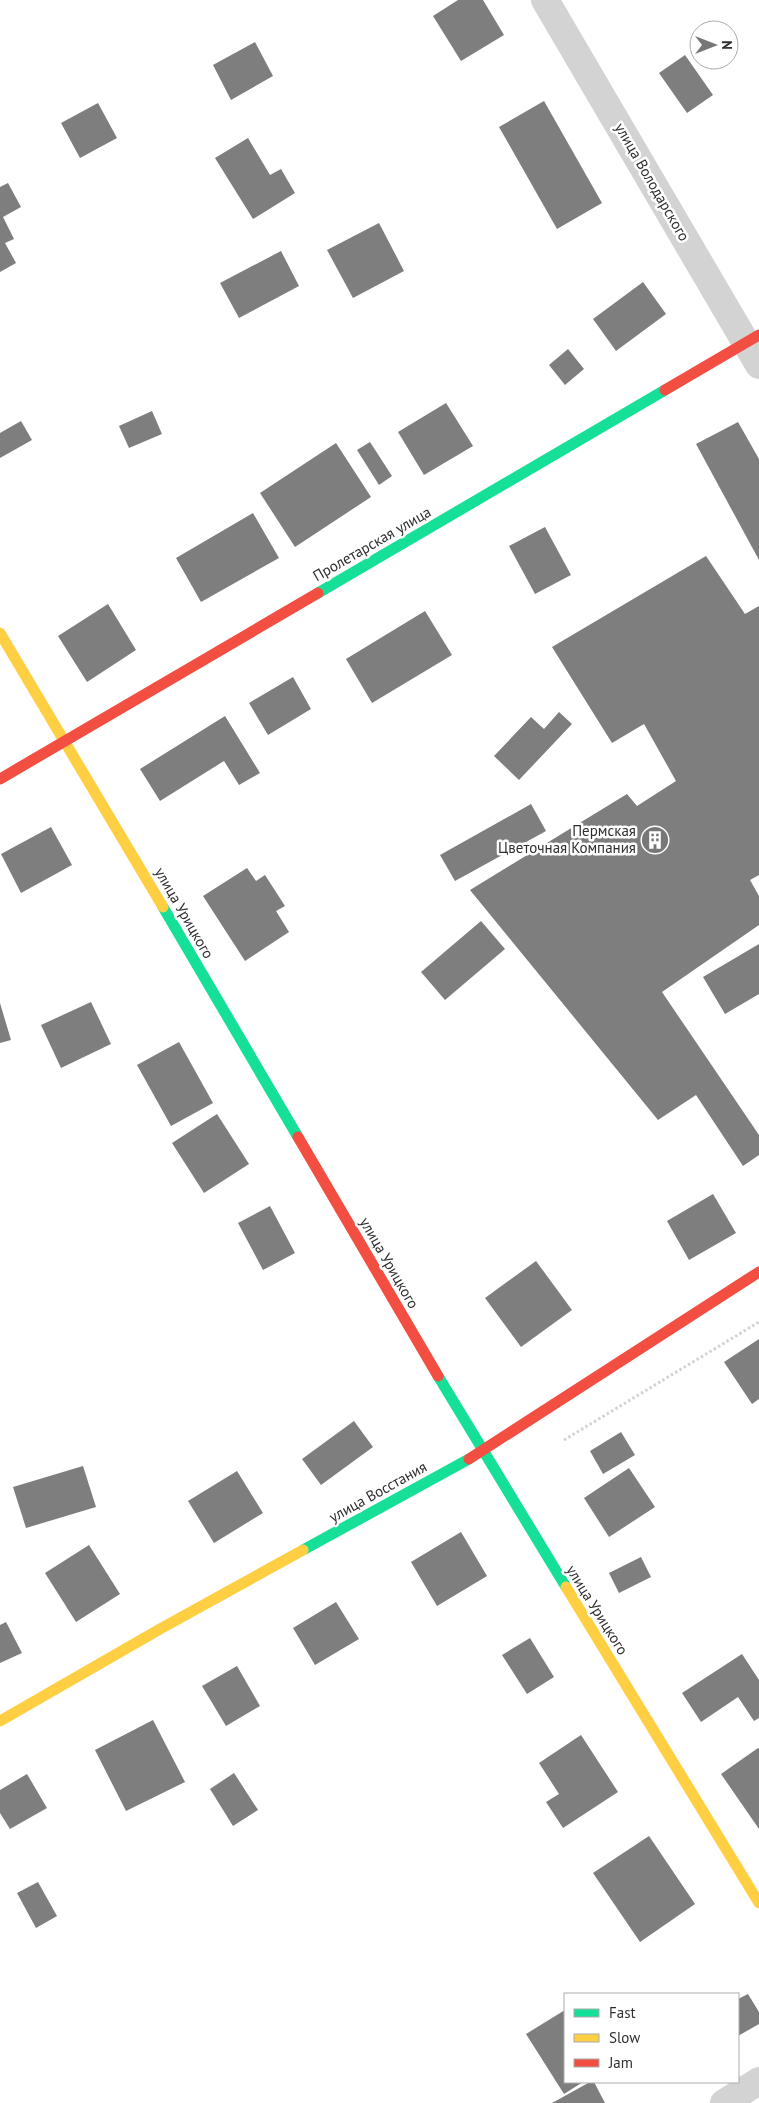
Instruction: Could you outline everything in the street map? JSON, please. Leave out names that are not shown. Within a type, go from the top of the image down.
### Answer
[{"type":"street","name":"улица Володарского","points":[[545,0],[755,348]]},
{"type":"street","name":"Пролетарская улица","points":[[0,779],[755,348]]},
{"type":"street","name":"улица Урицкого","points":[[0,633],[66,741],[460,1414],[484,1450],[498,1478],[759,1903]]},
{"type":"street","name":"улица Восстания","points":[[0,1721],[160,1629],[484,1450],[759,1272]]},
{"type":"street","points":[[724,2103],[759,2081]]},
{"type":"path","points":[[563,1440],[759,1322]]},
{"type":"building","points":[[458,0],[483,0],[504,35],[461,61],[433,16]]},
{"type":"building","points":[[255,42],[273,76],[231,100],[213,65]]},
{"type":"building","points":[[685,55],[689,61],[689,70],[696,70],[713,95],[687,113],[659,73]]},
{"type":"building","points":[[544,101],[602,203],[557,229],[499,127]]},
{"type":"building","points":[[98,103],[117,138],[80,158],[61,123]]},
{"type":"building","points":[[248,138],[270,175],[281,169],[295,193],[253,219],[215,158]]},
{"type":"building","points":[[8,183],[21,207],[3,217],[14,239],[5,243],[16,263],[0,272],[0,187]]},
{"type":"building","points":[[379,223],[404,271],[353,298],[327,250]]},
{"type":"building","points":[[281,251],[299,286],[239,318],[220,283]]},
{"type":"building","points":[[643,282],[666,314],[616,351],[593,319]]},
{"type":"building","points":[[568,349],[584,369],[565,385],[549,365]]},
{"type":"building","points":[[446,403],[473,446],[424,475],[398,432]]},
{"type":"building","points":[[152,411],[162,434],[129,448],[119,426]]},
{"type":"building","points":[[21,421],[32,440],[0,458],[0,433]]},
{"type":"building","points":[[738,422],[759,459],[759,560],[696,444]]},
{"type":"building","points":[[370,442],[392,476],[379,485],[357,450]]},
{"type":"building","points":[[336,443],[371,497],[295,547],[260,493]]},
{"type":"building","points":[[253,513],[279,558],[201,602],[176,558]]},
{"type":"building","points":[[545,527],[571,575],[535,594],[509,546]]},
{"type":"building","name":"Пермская Цветочная Компания","points":[[706,556],[745,614],[759,606],[759,875],[750,880],[759,896],[759,925],[662,992],[759,1135],[759,1155],[743,1166],[696,1095],[658,1120],[470,890],[627,794],[637,806],[676,781],[644,724],[612,743],[552,647]]},
{"type":"building","points":[[108,604],[136,650],[87,682],[58,636]]},
{"type":"building","points":[[425,611],[452,655],[372,703],[346,659]]},
{"type":"building","points":[[293,677],[311,709],[268,735],[249,703]]},
{"type":"building","points":[[559,712],[572,724],[519,780],[494,756],[531,717],[544,729]]},
{"type":"building","points":[[225,716],[260,773],[239,785],[224,761],[160,801],[140,769]]},
{"type":"building","points":[[531,804],[546,831],[455,881],[440,855]]},
{"type":"building","points":[[51,827],[72,865],[21,893],[1,854]]},
{"type":"building","points":[[247,868],[256,881],[265,875],[285,906],[276,911],[289,932],[245,961],[203,896]]},
{"type":"building","points":[[481,921],[505,949],[445,1000],[421,972]]},
{"type":"building","points":[[759,944],[759,994],[725,1014],[703,977]]},
{"type":"building","points":[[91,1002],[111,1044],[61,1068],[41,1025]]},
{"type":"building","points":[[0,1003],[11,1040],[0,1043]]},
{"type":"building","points":[[179,1042],[213,1103],[171,1126],[137,1065]]},
{"type":"building","points":[[217,1114],[249,1164],[204,1193],[172,1143]]},
{"type":"building","points":[[713,1194],[736,1233],[689,1260],[667,1221]]},
{"type":"building","points":[[270,1206],[295,1253],[263,1270],[238,1223]]},
{"type":"building","points":[[536,1261],[572,1310],[521,1347],[485,1298]]},
{"type":"building","points":[[759,1339],[759,1399],[752,1404],[724,1362]]},
{"type":"building","points":[[354,1421],[373,1447],[321,1485],[302,1459]]},
{"type":"building","points":[[621,1432],[635,1455],[603,1474],[590,1451]]},
{"type":"building","points":[[83,1466],[96,1507],[26,1528],[13,1487]]},
{"type":"building","points":[[629,1468],[655,1507],[609,1537],[584,1498]]},
{"type":"building","points":[[237,1471],[263,1513],[214,1543],[188,1501]]},
{"type":"building","points":[[461,1532],[487,1576],[437,1606],[411,1562]]},
{"type":"building","points":[[89,1545],[120,1594],[76,1622],[45,1573]]},
{"type":"building","points":[[641,1557],[651,1577],[619,1593],[609,1573]]},
{"type":"building","points":[[336,1602],[359,1639],[315,1665],[293,1628]]},
{"type":"building","points":[[6,1622],[22,1653],[0,1663],[0,1625]]},
{"type":"building","points":[[530,1638],[554,1677],[527,1694],[502,1655]]},
{"type":"building","points":[[742,1654],[759,1680],[759,1718],[754,1721],[738,1697],[701,1722],[682,1693]]},
{"type":"building","points":[[237,1666],[260,1706],[226,1726],[202,1686]]},
{"type":"building","points":[[153,1720],[185,1782],[126,1811],[95,1750]]},
{"type":"building","points":[[581,1735],[618,1792],[563,1828],[546,1802],[559,1794],[539,1763]]},
{"type":"building","points":[[759,1749],[759,1829],[721,1774]]},
{"type":"building","points":[[234,1773],[258,1810],[233,1826],[210,1789]]},
{"type":"building","points":[[27,1774],[47,1808],[10,1829],[0,1813],[0,1790]]},
{"type":"building","points":[[649,1836],[695,1904],[640,1942],[593,1873]]},
{"type":"building","points":[[38,1882],[57,1916],[36,1928],[17,1893]]},
{"type":"building","points":[[748,1994],[759,2012],[759,2024],[739,2035],[739,1998]]},
{"type":"building","points":[[564,2011],[564,2083],[581,2083],[564,2094],[526,2034]]},
{"type":"building","points":[[588,2083],[595,2083],[605,2103],[552,2103]]},
{"type":"traffic: fast","points":[[318,593],[665,390]]},
{"type":"traffic: fast","points":[[163,907],[298,1137]]},
{"type":"traffic: fast","points":[[438,1376],[566,1587]]},
{"type":"traffic: fast","points":[[303,1550],[469,1459]]},
{"type":"traffic: slow","points":[[0,633],[163,907]]},
{"type":"traffic: slow","points":[[0,1721],[303,1550]]},
{"type":"traffic: slow","points":[[566,1587],[759,1903]]},
{"type":"traffic: jam","points":[[665,390],[759,335]]},
{"type":"traffic: jam","points":[[0,779],[318,593]]},
{"type":"traffic: jam","points":[[298,1137],[438,1376]]},
{"type":"traffic: jam","points":[[469,1459],[759,1272]]},
{"type":"place","name":"Пермская Цветочная Компания","points":[[655,840]]}]
